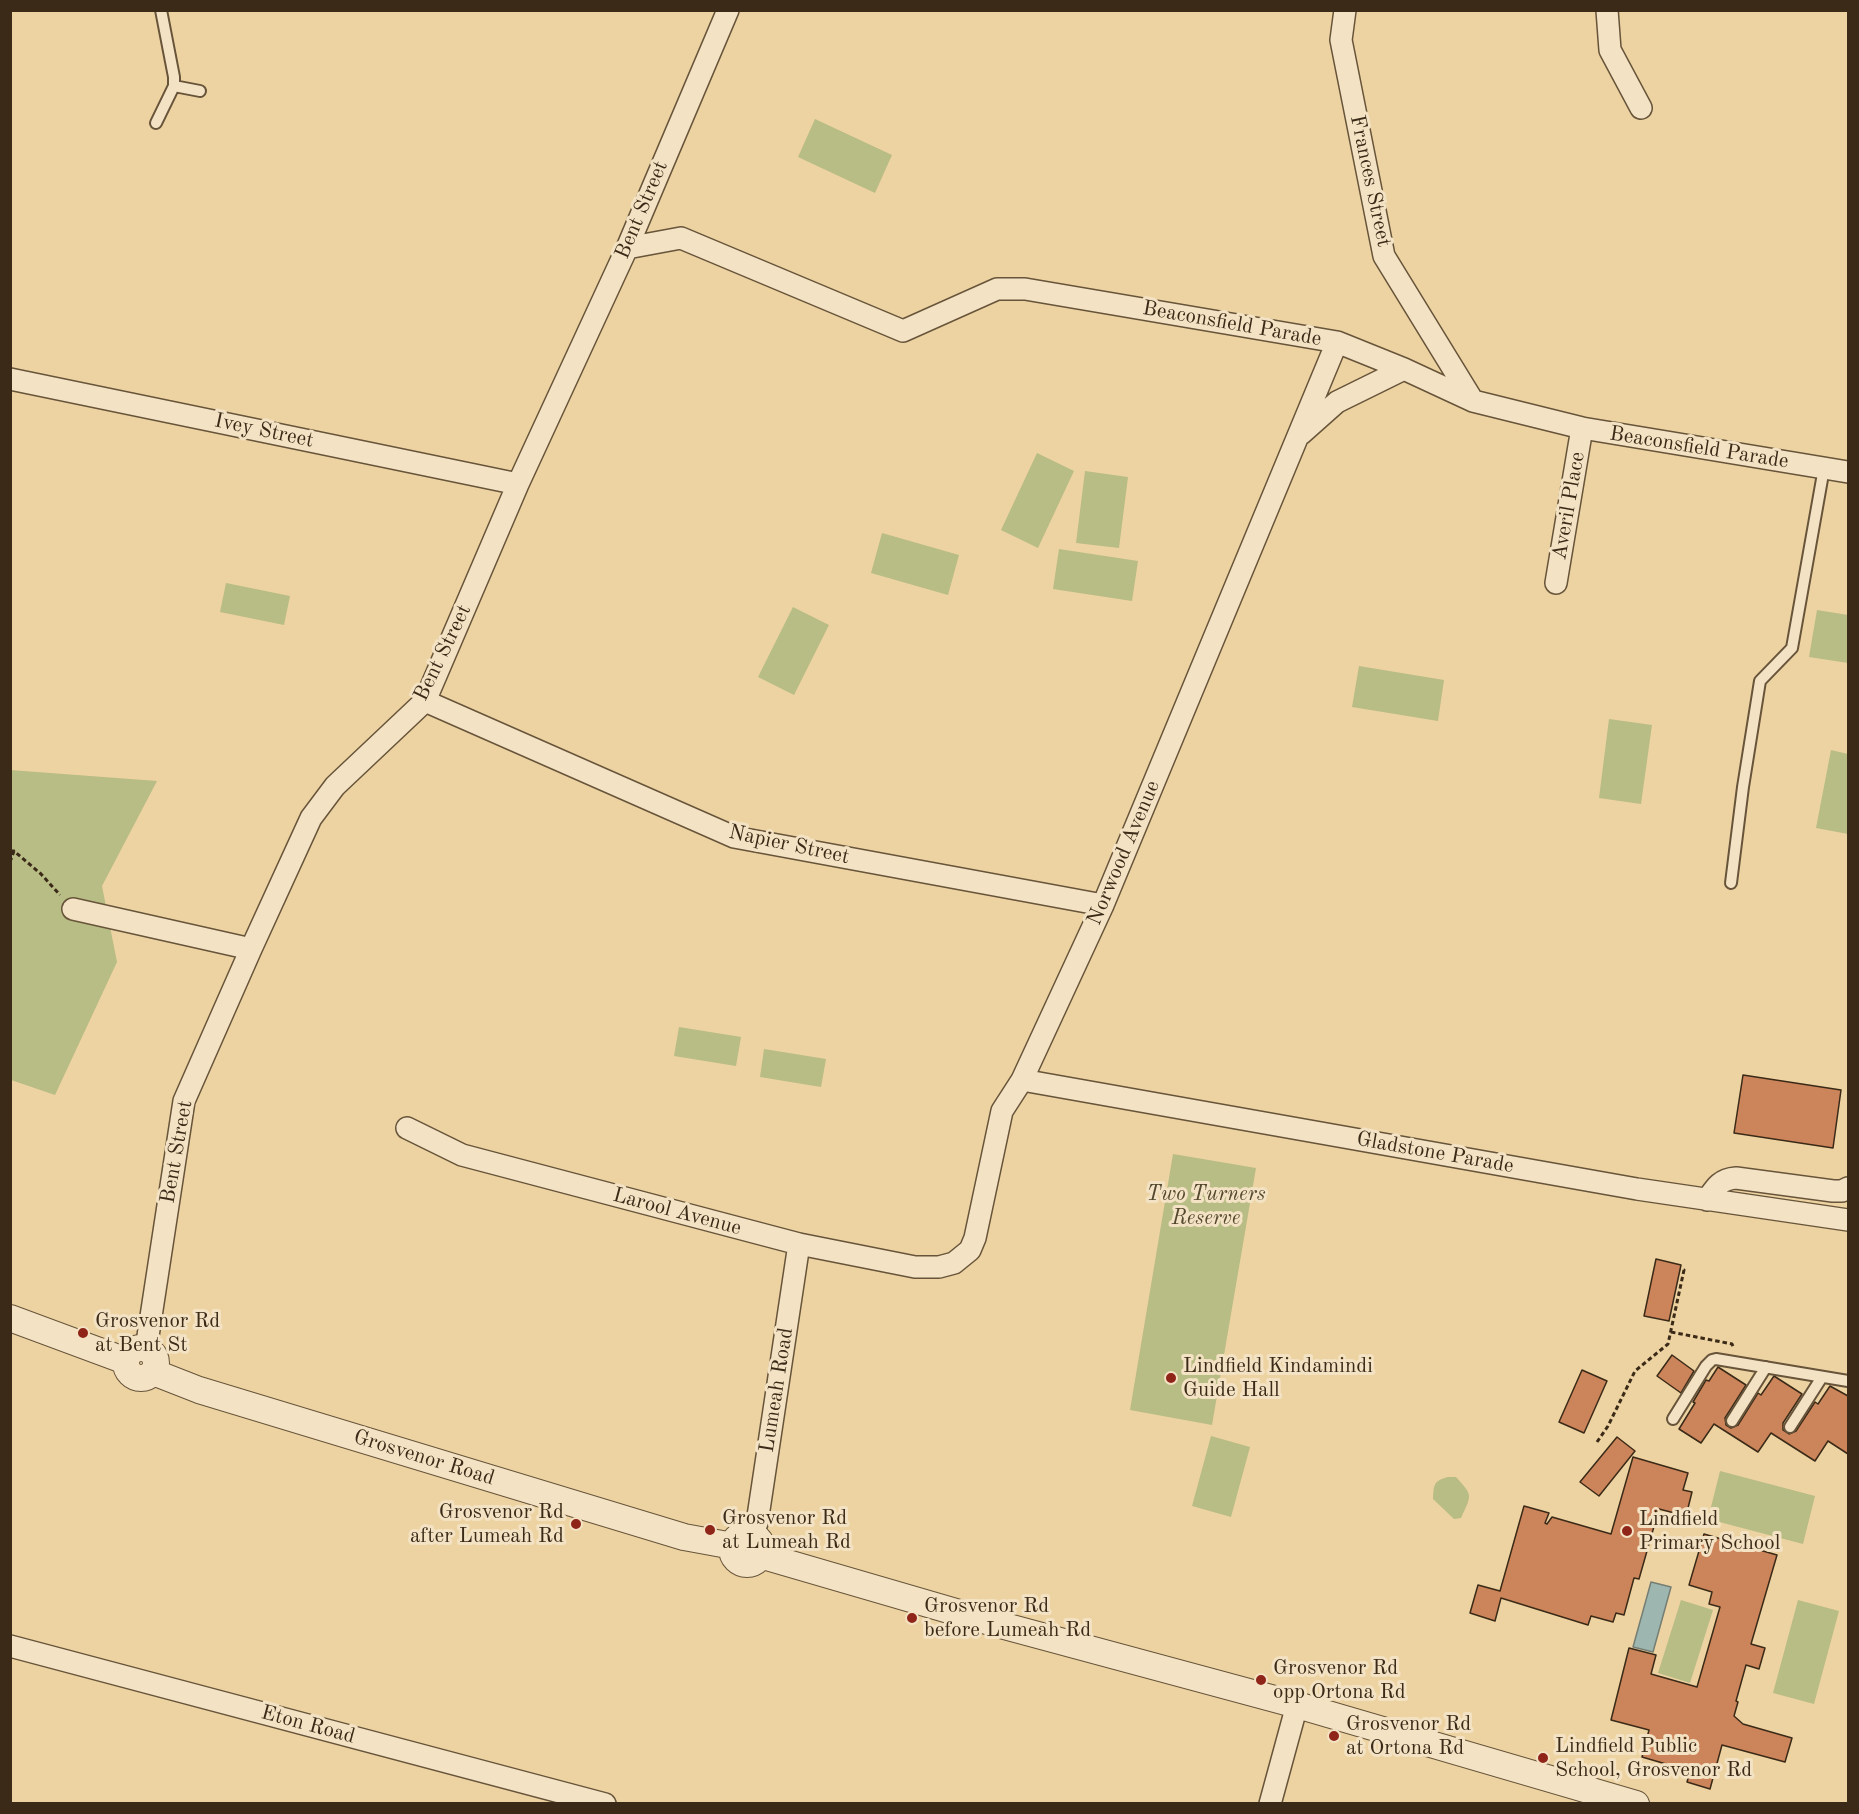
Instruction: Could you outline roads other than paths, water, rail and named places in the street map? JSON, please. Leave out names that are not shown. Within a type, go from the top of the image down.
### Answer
[{"type":"street","name":"Bent Street","points":[[142,1360],[184,1101],[250,949],[311,818],[335,786],[425,701],[518,484],[627,249],[728,10]]},
{"type":"street","name":"Frances Street","points":[[1345,10],[1341,40],[1384,256],[1473,401]]},
{"type":"street","points":[[1607,10],[1610,50],[1641,108]]},
{"type":"street","name":"Beaconsfield Parade","points":[[627,249],[681,238],[903,332],[997,289],[1025,290],[1337,342],[1404,369],[1473,401],[1582,429],[1848,472]]},
{"type":"street","name":"Norwood Avenue","points":[[954,1263],[970,1250],[975,1238],[1002,1111],[1022,1080],[1103,905],[1337,342]]},
{"type":"street","name":"Norwood Avenue","points":[[1296,439],[1337,402],[1404,369]]},
{"type":"street","name":"Ivey Street","points":[[10,379],[518,484]]},
{"type":"street","name":"Averil Place","points":[[1556,583],[1582,429]]},
{"type":"street","name":"Napier Street","points":[[425,701],[734,837],[1103,905]]},
{"type":"street","points":[[73,909],[250,949]]},
{"type":"street","name":"Gladstone Parade","points":[[1022,1080],[1637,1189],[1848,1220]]},
{"type":"street","name":"Larool Avenue","points":[[407,1128],[462,1155],[799,1244],[915,1268],[939,1267],[954,1263]]},
{"type":"street","points":[[1707,1200],[1719,1183],[1726,1179],[1736,1178],[1833,1191],[1848,1188]]},
{"type":"street","name":"Lumeah Road","points":[[748,1545],[757,1523],[799,1244]]},
{"type":"street","name":"Grosvenor Road","points":[[10,1318],[142,1360],[199,1390],[684,1537],[748,1545],[997,1624],[1297,1705],[1636,1803]]},
{"type":"street","name":"Eton Road","points":[[10,1646],[605,1803]]},
{"type":"street","points":[[1270,1803],[1297,1705]]},
{"type":"lane","points":[[156,123],[174,86],[161,10]]},
{"type":"lane","points":[[174,86],[200,91]]},
{"type":"lane","points":[[1731,883],[1760,681],[1792,648],[1824,468]]},
{"type":"lane","points":[[1673,1419],[1712,1360],[1716,1359],[1848,1381]]},
{"type":"lane","points":[[1732,1420],[1766,1367]]},
{"type":"lane","points":[[1790,1427],[1822,1377]]},
{"type":"water","points":[[1651,1582],[1671,1587],[1653,1652],[1633,1647]]},
{"type":"place","name":"Grosvenor Rd at Bent St","points":[[83,1333]]},
{"type":"place","name":"Lindfield Kindamindi Guide Hall","points":[[1171,1378]]},
{"type":"place","name":"Grosvenor Rd after Lumeah Rd","points":[[576,1524]]},
{"type":"place","name":"Grosvenor Rd at Lumeah Rd","points":[[710,1530]]},
{"type":"place","name":"Lindfield Primary School","points":[[1627,1531]]},
{"type":"place","name":"Grosvenor Rd before Lumeah Rd","points":[[912,1618]]},
{"type":"place","name":"Grosvenor Rd opp Ortona Rd","points":[[1261,1680]]},
{"type":"place","name":"Grosvenor Rd at Ortona Rd","points":[[1334,1736]]},
{"type":"place","name":"Lindfield Public School, Grosvenor Rd","points":[[1543,1758]]},
{"type":"park label","name":"Two Turners Reserve","points":[[1206,1206]]}]
